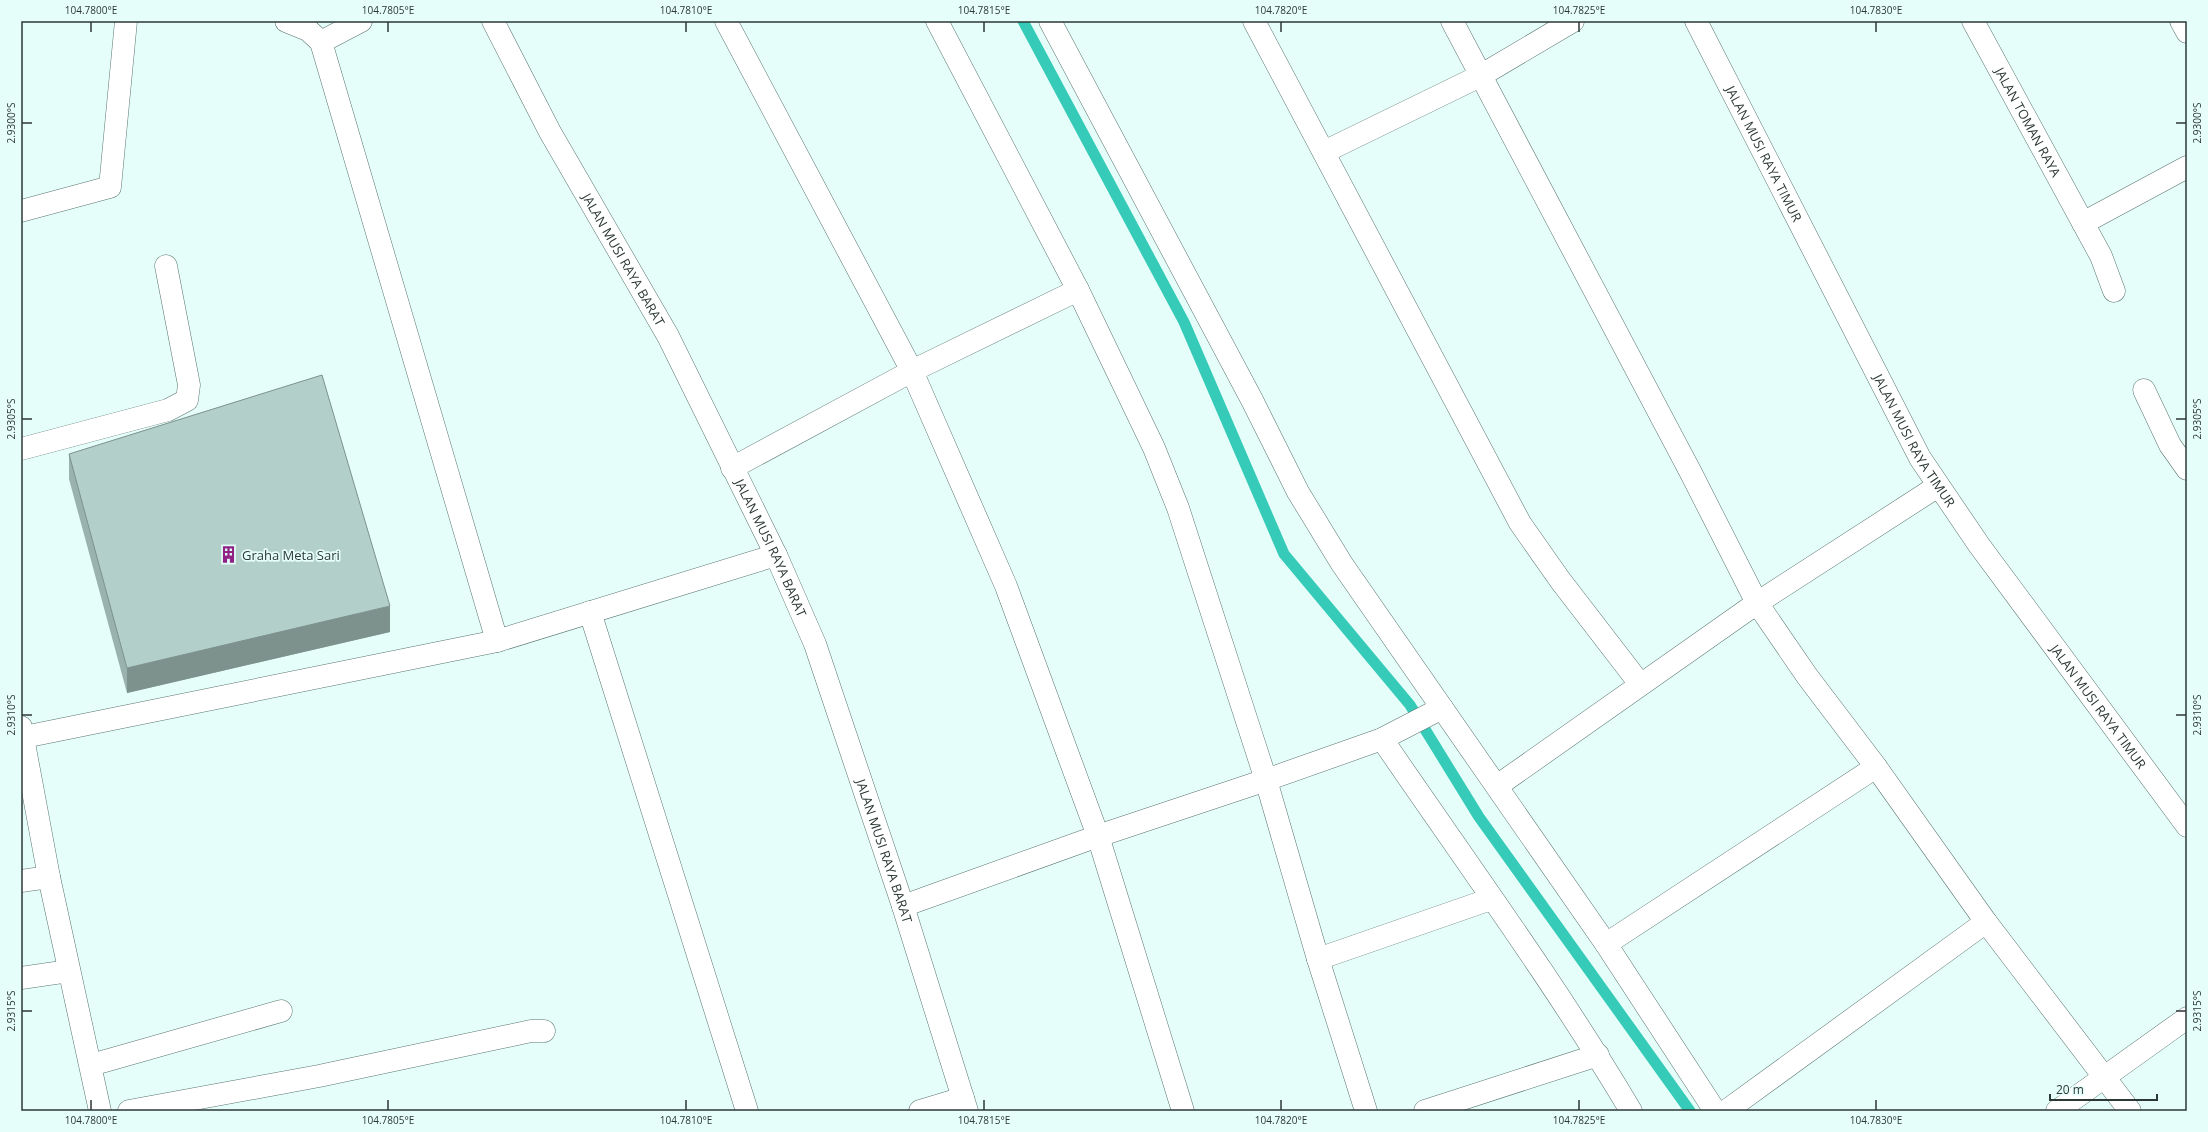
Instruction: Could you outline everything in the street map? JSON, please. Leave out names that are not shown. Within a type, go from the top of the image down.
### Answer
[{"type":"street","points":[[21,211],[110,187],[126,21]]},
{"type":"street","points":[[286,21],[308,30],[321,42],[497,641]]},
{"type":"street","points":[[321,42],[361,21]]},
{"type":"street","name":"JALAN MUSI RAYA BARAT","points":[[493,21],[550,132],[668,336],[776,555],[815,644],[903,906],[965,1105]]},
{"type":"street","points":[[726,21],[912,371],[1006,586],[1098,836],[1183,1111]]},
{"type":"street","points":[[937,21],[1078,290],[1154,448],[1178,508],[1266,780],[1318,959],[1366,1111]]},
{"type":"street","points":[[1050,21],[1252,400],[1298,492],[1433,713],[1497,786],[1606,944],[1715,1111]]},
{"type":"street","points":[[1254,21],[1520,523],[1560,580],[1640,684]]},
{"type":"street","points":[[1452,21],[1691,473],[1757,603],[1807,676],[1876,767],[1986,922],[2105,1076],[2130,1111]]},
{"type":"street","points":[[1324,152],[1480,76],[1573,21]]},
{"type":"street","name":"JALAN MUSI RAYA TIMUR","points":[[1696,21],[1861,340],[1900,420],[1938,486],[2187,826]]},
{"type":"street","name":"JALAN TOMAN RAYA","points":[[1973,21],[2101,256],[2114,291]]},
{"type":"street","points":[[2181,21],[2187,32]]},
{"type":"street","points":[[2083,223],[2187,167]]},
{"type":"street","points":[[21,449],[168,410],[187,400],[189,385],[166,266]]},
{"type":"street","points":[[732,468],[912,371],[1078,290]]},
{"type":"street","points":[[2144,390],[2170,445],[2187,469]]},
{"type":"street","points":[[1497,786],[1757,603],[1938,486]]},
{"type":"street","points":[[100,1111],[49,877],[22,732],[497,641],[776,555]]},
{"type":"street","points":[[590,612],[747,1111]]},
{"type":"street","points":[[903,906],[1098,836],[1266,780],[1382,739],[1433,713]]},
{"type":"street","points":[[1382,739],[1598,1055],[1631,1111]]},
{"type":"street","points":[[1606,944],[1876,767]]},
{"type":"street","points":[[21,881],[49,877]]},
{"type":"street","points":[[1318,959],[1491,899]]},
{"type":"street","points":[[1726,1111],[1986,922]]},
{"type":"street","points":[[21,978],[69,971]]},
{"type":"street","points":[[91,1065],[281,1011]]},
{"type":"street","points":[[2057,1111],[2187,1018]]},
{"type":"street","points":[[129,1111],[319,1076],[531,1031],[544,1031]]},
{"type":"street","points":[[1425,1111],[1598,1055]]},
{"type":"street","points":[[920,1111],[965,1105]]},
{"type":"building","name":"Graha Meta Sari","points":[[322,375],[390,606],[127,668],[69,454]]},
{"type":"waterway","points":[[1023,21],[1184,322],[1284,554],[1410,705],[1479,817],[1690,1111]]},
{"type":"place","name":"Graha Meta Sari","points":[[229,555]]}]
